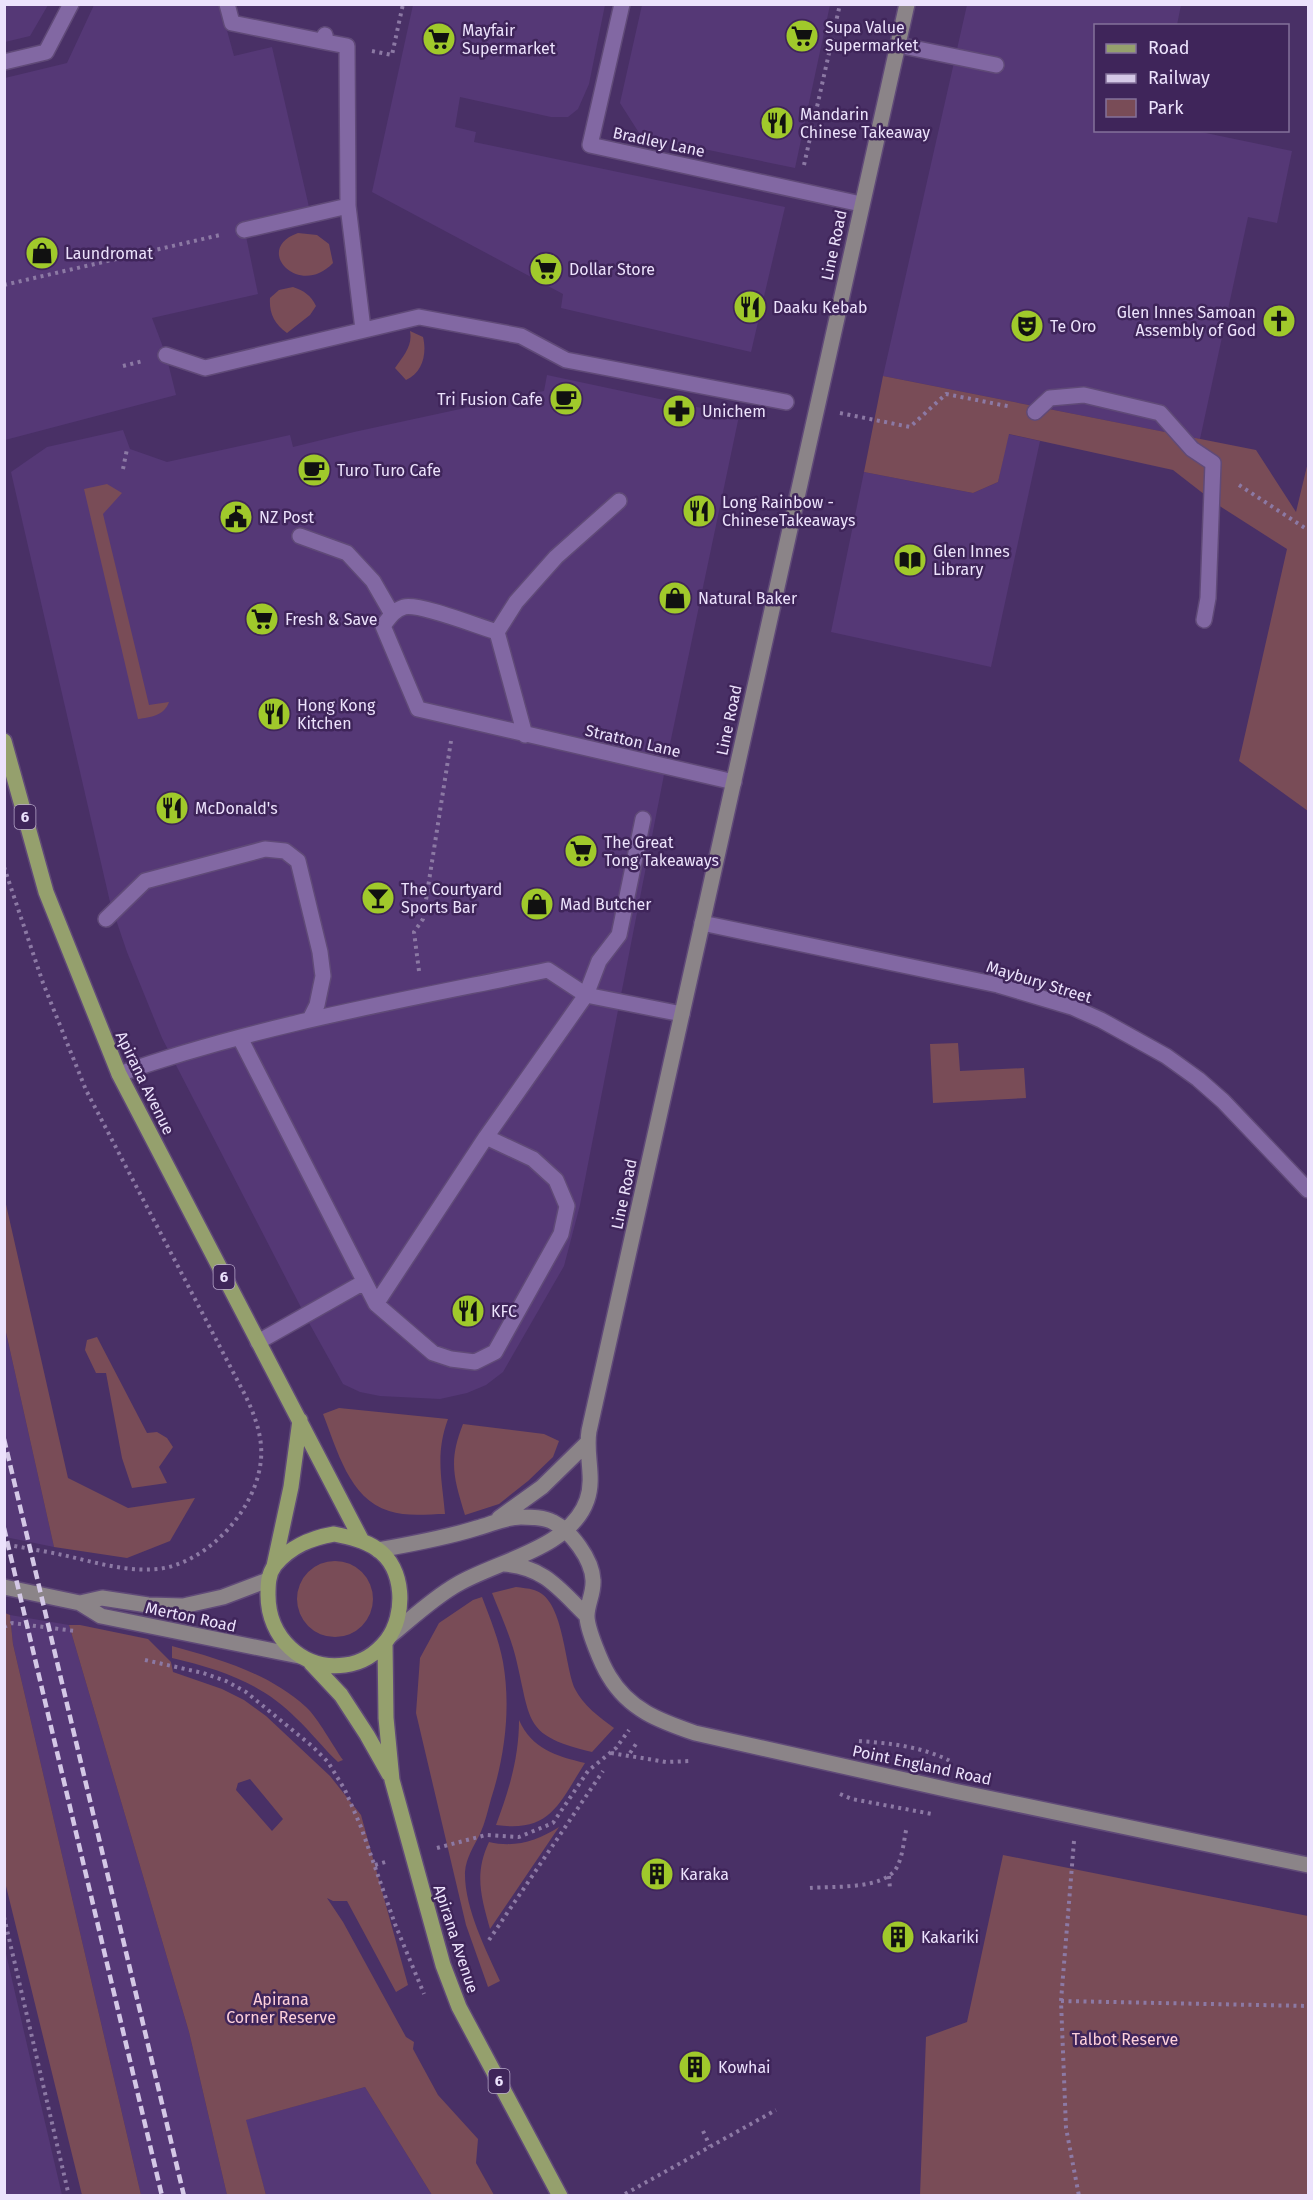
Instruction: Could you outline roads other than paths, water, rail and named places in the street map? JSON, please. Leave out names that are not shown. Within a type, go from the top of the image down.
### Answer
[{"type":"main road","name":"Line Road","points":[[565,1530],[576,1521],[588,1498],[591,1472],[587,1443],[907,4]]},
{"type":"main road","name":"Apirana Avenue","points":[[4,741],[46,892],[118,1074],[362,1541]]},
{"type":"main road","name":"6","points":[[300,1420],[291,1487],[271,1573],[269,1613],[278,1635],[305,1659]]},
{"type":"main road","points":[[492,1523],[542,1487],[587,1443]]},
{"type":"main road","points":[[305,1659],[334,1667],[366,1659],[387,1639],[455,1586],[530,1551],[565,1530],[552,1521],[542,1518],[521,1517],[416,1544],[378,1550]]},
{"type":"main road","name":"Point England Road","points":[[565,1530],[581,1550],[592,1573],[592,1593],[587,1616],[594,1642],[609,1676],[640,1710],[665,1723],[695,1733],[954,1791],[1308,1865]]},
{"type":"main road","name":"6","points":[[271,1573],[293,1548],[313,1538],[334,1534],[362,1541],[378,1550],[391,1566],[399,1587],[399,1611],[387,1639]]},
{"type":"main road","name":"Point England Road","points":[[504,1564],[519,1565],[547,1577],[556,1583],[587,1616]]},
{"type":"main road","name":"Merton Road","points":[[80,1603],[102,1598],[148,1605],[183,1606],[223,1598],[271,1573]]},
{"type":"main road","name":"Merton Road","points":[[4,1587],[80,1603],[101,1616],[305,1659]]},
{"type":"main road","name":"Apirana Avenue","points":[[387,1639],[386,1718],[392,1780],[442,1965],[459,2007],[560,2196]]},
{"type":"main road","name":"Apirana Avenue","points":[[305,1659],[341,1695],[368,1735],[392,1780]]},
{"type":"street","points":[[4,62],[46,52],[71,4]]},
{"type":"street","points":[[227,4],[232,23],[325,38],[347,46],[348,206],[363,329]]},
{"type":"street","name":"Bradley Lane","points":[[622,4],[590,145],[861,204]]},
{"type":"street","points":[[898,45],[996,65]]},
{"type":"street","points":[[244,230],[348,206]]},
{"type":"street","points":[[166,355],[205,368],[419,317],[521,336],[566,360],[786,402]]},
{"type":"street","points":[[1035,412],[1050,398],[1084,395],[1160,413],[1192,448],[1213,463],[1208,598],[1204,620]]},
{"type":"street","points":[[525,735],[497,632],[516,602],[556,557],[619,501]]},
{"type":"street","points":[[300,536],[347,553],[373,581],[392,614],[405,606],[426,609],[497,632]]},
{"type":"street","name":"Stratton Lane","points":[[392,614],[383,626],[418,709],[734,782]]},
{"type":"street","points":[[376,1304],[486,1137],[585,995],[599,961],[619,935],[643,819]]},
{"type":"street","points":[[106,919],[145,881],[265,849],[285,851],[298,861],[320,952],[323,976],[317,1005],[310,1019]]},
{"type":"street","name":"Maybury Street","points":[[702,923],[998,986],[1082,1012],[1167,1056],[1198,1079],[1224,1101],[1308,1190]]},
{"type":"street","points":[[118,1074],[174,1055],[310,1019],[548,970],[585,995],[682,1014]]},
{"type":"street","points":[[240,1038],[376,1304],[433,1353],[451,1359],[475,1362],[495,1352],[561,1234],[567,1206],[556,1180],[533,1159],[486,1137]]},
{"type":"street","points":[[258,1342],[364,1282]]},
{"type":"railway","points":[[4,1439],[184,2196]]},
{"type":"railway","points":[[4,1528],[162,2196]]},
{"type":"place","name":"Supa Value Supermarket","points":[[802,36]]},
{"type":"place","name":"Mayfair Supermarket","points":[[439,39]]},
{"type":"place","name":"Mandarin Chinese Takeaway","points":[[777,123]]},
{"type":"place","name":"Laundromat","points":[[42,253]]},
{"type":"place","name":"Dollar Store","points":[[546,269]]},
{"type":"place","name":"Daaku Kebab","points":[[750,307]]},
{"type":"place","name":"Glen Innes Samoan Assembly of God","points":[[1279,321]]},
{"type":"place","name":"Te Oro","points":[[1027,326]]},
{"type":"place","name":"Tri Fusion Cafe","points":[[566,399]]},
{"type":"place","name":"Unichem","points":[[679,411]]},
{"type":"place","name":"Turo Turo Cafe","points":[[314,470]]},
{"type":"place","name":"Long Rainbow - ChineseTakeaways","points":[[699,511]]},
{"type":"place","name":"NZ Post","points":[[236,517]]},
{"type":"place","name":"Glen Innes Library","points":[[910,560]]},
{"type":"place","name":"Natural Baker","points":[[675,598]]},
{"type":"place","name":"Fresh & Save","points":[[262,619]]},
{"type":"place","name":"Hong Kong Kitchen","points":[[274,714]]},
{"type":"place","name":"McDonald's","points":[[172,808]]},
{"type":"place","name":"The Great Tong Takeaways","points":[[581,851]]},
{"type":"place","name":"The Courtyard Sports Bar","points":[[378,898]]},
{"type":"place","name":"Mad Butcher","points":[[537,904]]},
{"type":"place","name":"KFC","points":[[468,1311]]},
{"type":"place","name":"Karaka","points":[[657,1874]]},
{"type":"place","name":"Kakariki","points":[[898,1937]]},
{"type":"place","name":"Kowhai","points":[[695,2067]]},
{"type":"park label","name":"Apirana Corner Reserve","points":[[281,2008]]},
{"type":"park label","name":"Talbot Reserve","points":[[1125,2039]]}]
